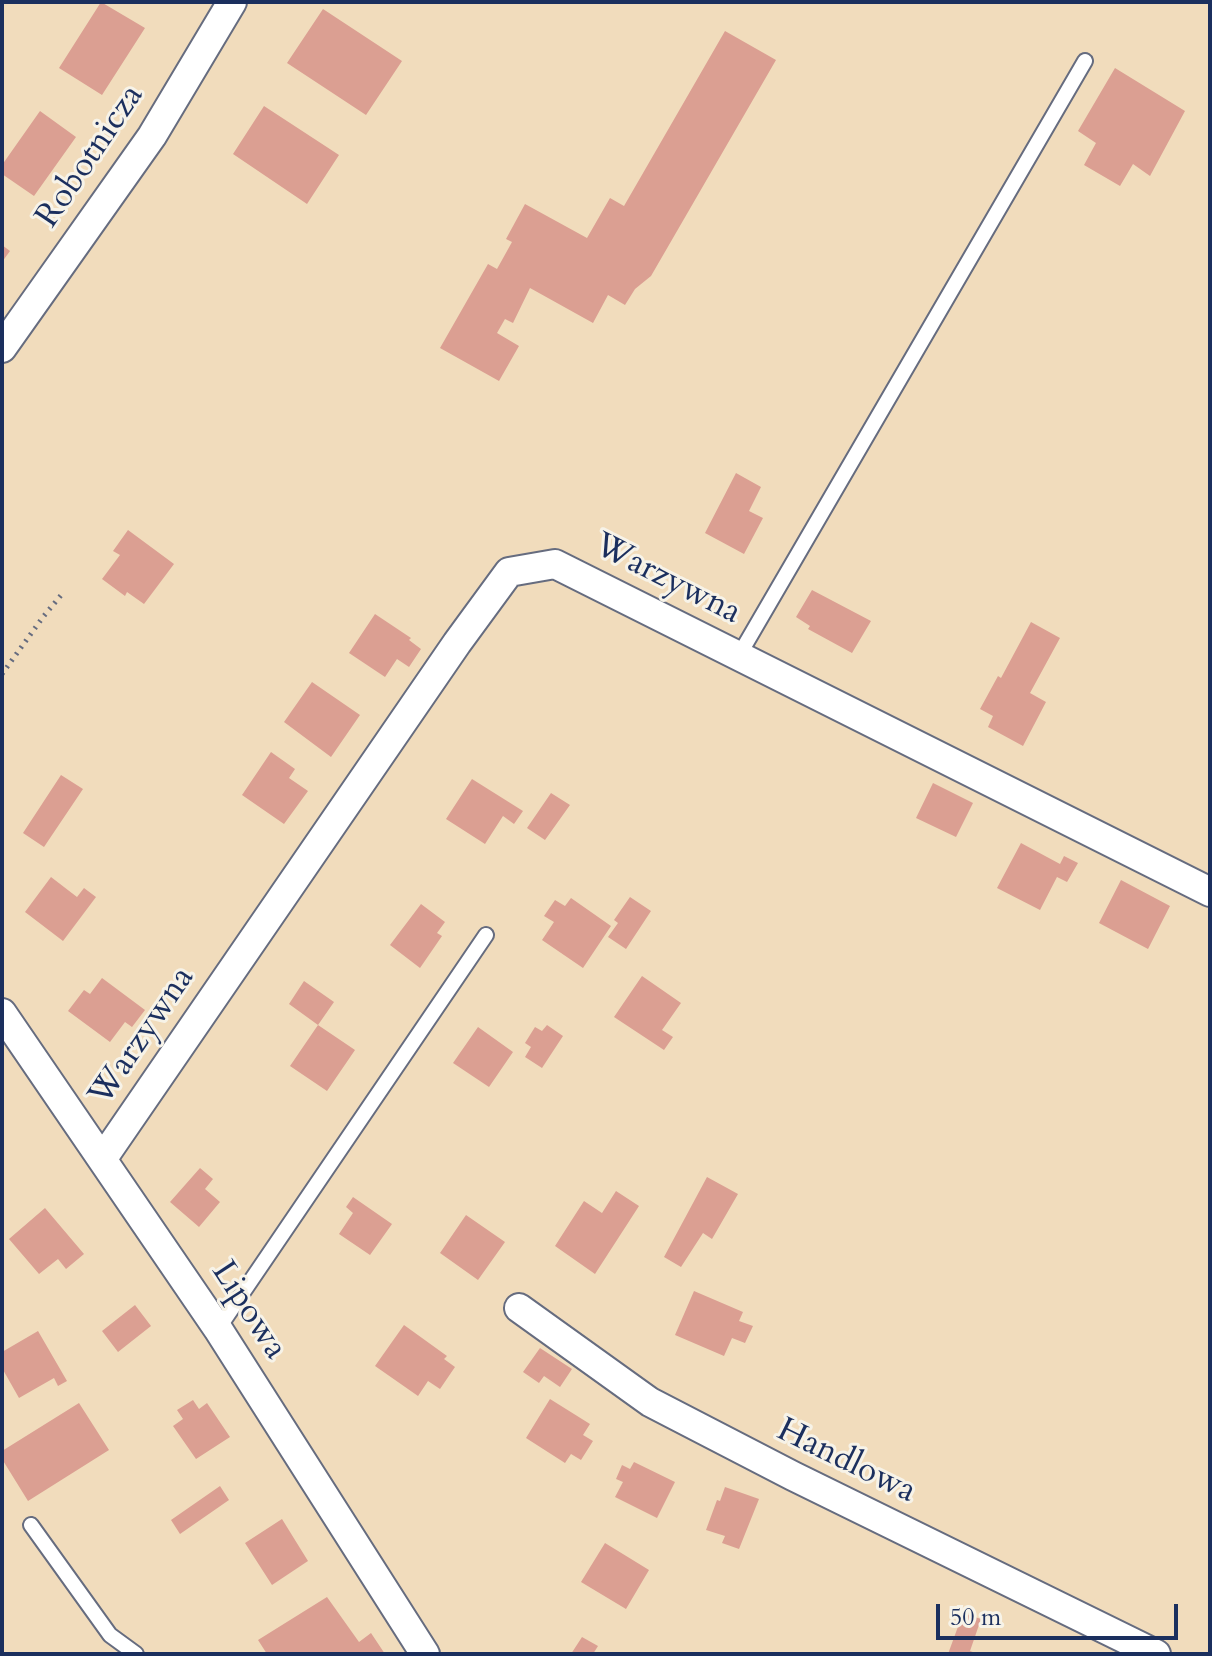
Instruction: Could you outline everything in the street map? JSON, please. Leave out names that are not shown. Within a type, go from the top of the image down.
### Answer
[{"type":"street","name":"Robotnicza","points":[[2,348],[152,136],[232,2]]},
{"type":"street","name":"Warzywna","points":[[103,1158],[448,655],[509,572],[555,564],[1210,892]]},
{"type":"street","name":"Lipowa","points":[[2,1013],[218,1329],[425,1654]]},
{"type":"street","name":"Handlowa","points":[[519,1308],[650,1402],[793,1476],[1156,1654]]},
{"type":"lane","points":[[738,657],[1085,61]]},
{"type":"lane","points":[[218,1329],[486,935]]},
{"type":"lane","points":[[31,1525],[110,1635],[136,1654]]},
{"type":"path","points":[[2,674],[62,594]]},
{"type":"building","points":[[101,2],[145,28],[102,95],[59,68]]},
{"type":"building","points":[[323,9],[402,61],[366,115],[287,63]]},
{"type":"building","points":[[725,31],[776,60],[651,276],[635,289],[625,305],[608,295],[593,323],[530,288],[513,323],[505,319],[497,333],[519,346],[499,381],[440,348],[488,264],[497,269],[512,242],[506,239],[525,204],[587,238],[610,198],[624,206]]},
{"type":"building","points":[[1115,68],[1185,111],[1150,176],[1133,164],[1120,186],[1084,165],[1096,143],[1078,131]]},
{"type":"building","points":[[264,106],[339,155],[307,204],[233,154]]},
{"type":"building","points":[[40,111],[76,137],[34,196],[2,174],[2,165]]},
{"type":"building","points":[[2,245],[10,251],[2,262]]},
{"type":"building","points":[[736,473],[761,487],[749,511],[763,518],[744,554],[705,533]]},
{"type":"building","points":[[128,530],[174,564],[144,604],[127,592],[125,596],[102,579],[120,555],[113,551]]},
{"type":"building","points":[[812,590],[871,621],[852,653],[808,629],[810,626],[796,617]]},
{"type":"building","points":[[375,614],[411,638],[409,640],[421,649],[409,667],[397,659],[385,677],[349,653]]},
{"type":"building","points":[[1031,622],[1060,638],[1030,693],[1046,702],[1023,746],[988,727],[993,716],[980,709],[998,676],[1001,678]]},
{"type":"building","points":[[312,682],[360,715],[331,757],[284,722]]},
{"type":"building","points":[[271,752],[295,769],[289,778],[308,791],[284,824],[242,795]]},
{"type":"building","points":[[61,775],[83,789],[44,847],[23,833]]},
{"type":"building","points":[[472,779],[523,811],[514,824],[503,816],[485,844],[446,819]]},
{"type":"building","points":[[933,783],[973,803],[956,837],[916,818]]},
{"type":"building","points":[[551,793],[570,805],[545,840],[527,828]]},
{"type":"building","points":[[1021,843],[1060,864],[1064,856],[1078,863],[1067,882],[1057,877],[1040,910],[997,888]]},
{"type":"building","points":[[51,877],[77,897],[84,888],[96,897],[63,941],[25,912]]},
{"type":"building","points":[[1121,880],[1170,906],[1148,949],[1099,923]]},
{"type":"building","points":[[630,897],[651,911],[626,949],[608,937],[618,923],[614,920]]},
{"type":"building","points":[[571,898],[611,926],[583,968],[542,940],[554,922],[544,916],[555,900],[565,906]]},
{"type":"building","points":[[421,904],[445,922],[437,933],[442,936],[420,968],[390,945]]},
{"type":"building","points":[[642,976],[681,1003],[662,1030],[673,1037],[664,1050],[614,1017]]},
{"type":"building","points":[[102,978],[145,1010],[132,1027],[125,1022],[110,1042],[68,1011],[84,990],[90,994]]},
{"type":"building","points":[[304,981],[334,1002],[318,1025],[289,1004]]},
{"type":"building","points":[[318,1025],[355,1050],[327,1091],[290,1066]]},
{"type":"building","points":[[547,1025],[563,1036],[542,1068],[525,1057],[531,1047],[525,1043],[535,1027],[542,1031]]},
{"type":"building","points":[[478,1027],[513,1052],[489,1087],[453,1063]]},
{"type":"building","points":[[200,1168],[213,1179],[205,1189],[220,1202],[199,1227],[170,1202]]},
{"type":"building","points":[[707,1177],[738,1194],[712,1239],[703,1233],[681,1267],[664,1257]]},
{"type":"building","points":[[616,1191],[639,1206],[595,1274],[555,1246],[584,1201],[602,1213]]},
{"type":"building","points":[[353,1197],[392,1224],[370,1255],[339,1234],[353,1213],[346,1207]]},
{"type":"building","points":[[45,1208],[84,1254],[66,1269],[58,1259],[39,1274],[9,1239]]},
{"type":"building","points":[[466,1215],[505,1242],[478,1280],[440,1253]]},
{"type":"building","points":[[694,1291],[743,1312],[739,1321],[753,1326],[745,1343],[732,1338],[724,1356],[675,1335]]},
{"type":"building","points":[[135,1305],[151,1326],[118,1352],[102,1331]]},
{"type":"building","points":[[404,1325],[447,1356],[444,1359],[455,1367],[440,1389],[428,1381],[418,1396],[375,1366]]},
{"type":"building","points":[[38,1331],[67,1381],[58,1386],[54,1378],[19,1398],[2,1368],[2,1352]]},
{"type":"building","points":[[540,1348],[572,1369],[560,1387],[544,1376],[539,1383],[523,1372]]},
{"type":"building","points":[[550,1399],[590,1424],[583,1435],[593,1441],[581,1460],[571,1454],[565,1463],[526,1438]]},
{"type":"building","points":[[193,1400],[199,1409],[207,1403],[230,1437],[196,1459],[173,1426],[183,1419],[177,1410]]},
{"type":"building","points":[[79,1403],[109,1450],[28,1501],[2,1459],[2,1451]]},
{"type":"building","points":[[634,1462],[675,1482],[657,1518],[615,1497],[623,1482],[616,1479],[622,1465],[630,1469]]},
{"type":"building","points":[[220,1486],[229,1500],[180,1534],[171,1520]]},
{"type":"building","points":[[725,1487],[759,1499],[739,1549],[722,1543],[725,1536],[706,1530]]},
{"type":"building","points":[[282,1519],[308,1561],[272,1585],[245,1543]]},
{"type":"building","points":[[605,1543],[649,1570],[626,1609],[581,1582]]},
{"type":"building","points":[[327,1597],[359,1642],[371,1633],[385,1654],[267,1654],[258,1640]]},
{"type":"building","points":[[963,1613],[981,1619],[970,1651],[978,1654],[948,1654]]},
{"type":"building","points":[[582,1637],[598,1646],[593,1654],[571,1654]]}]
